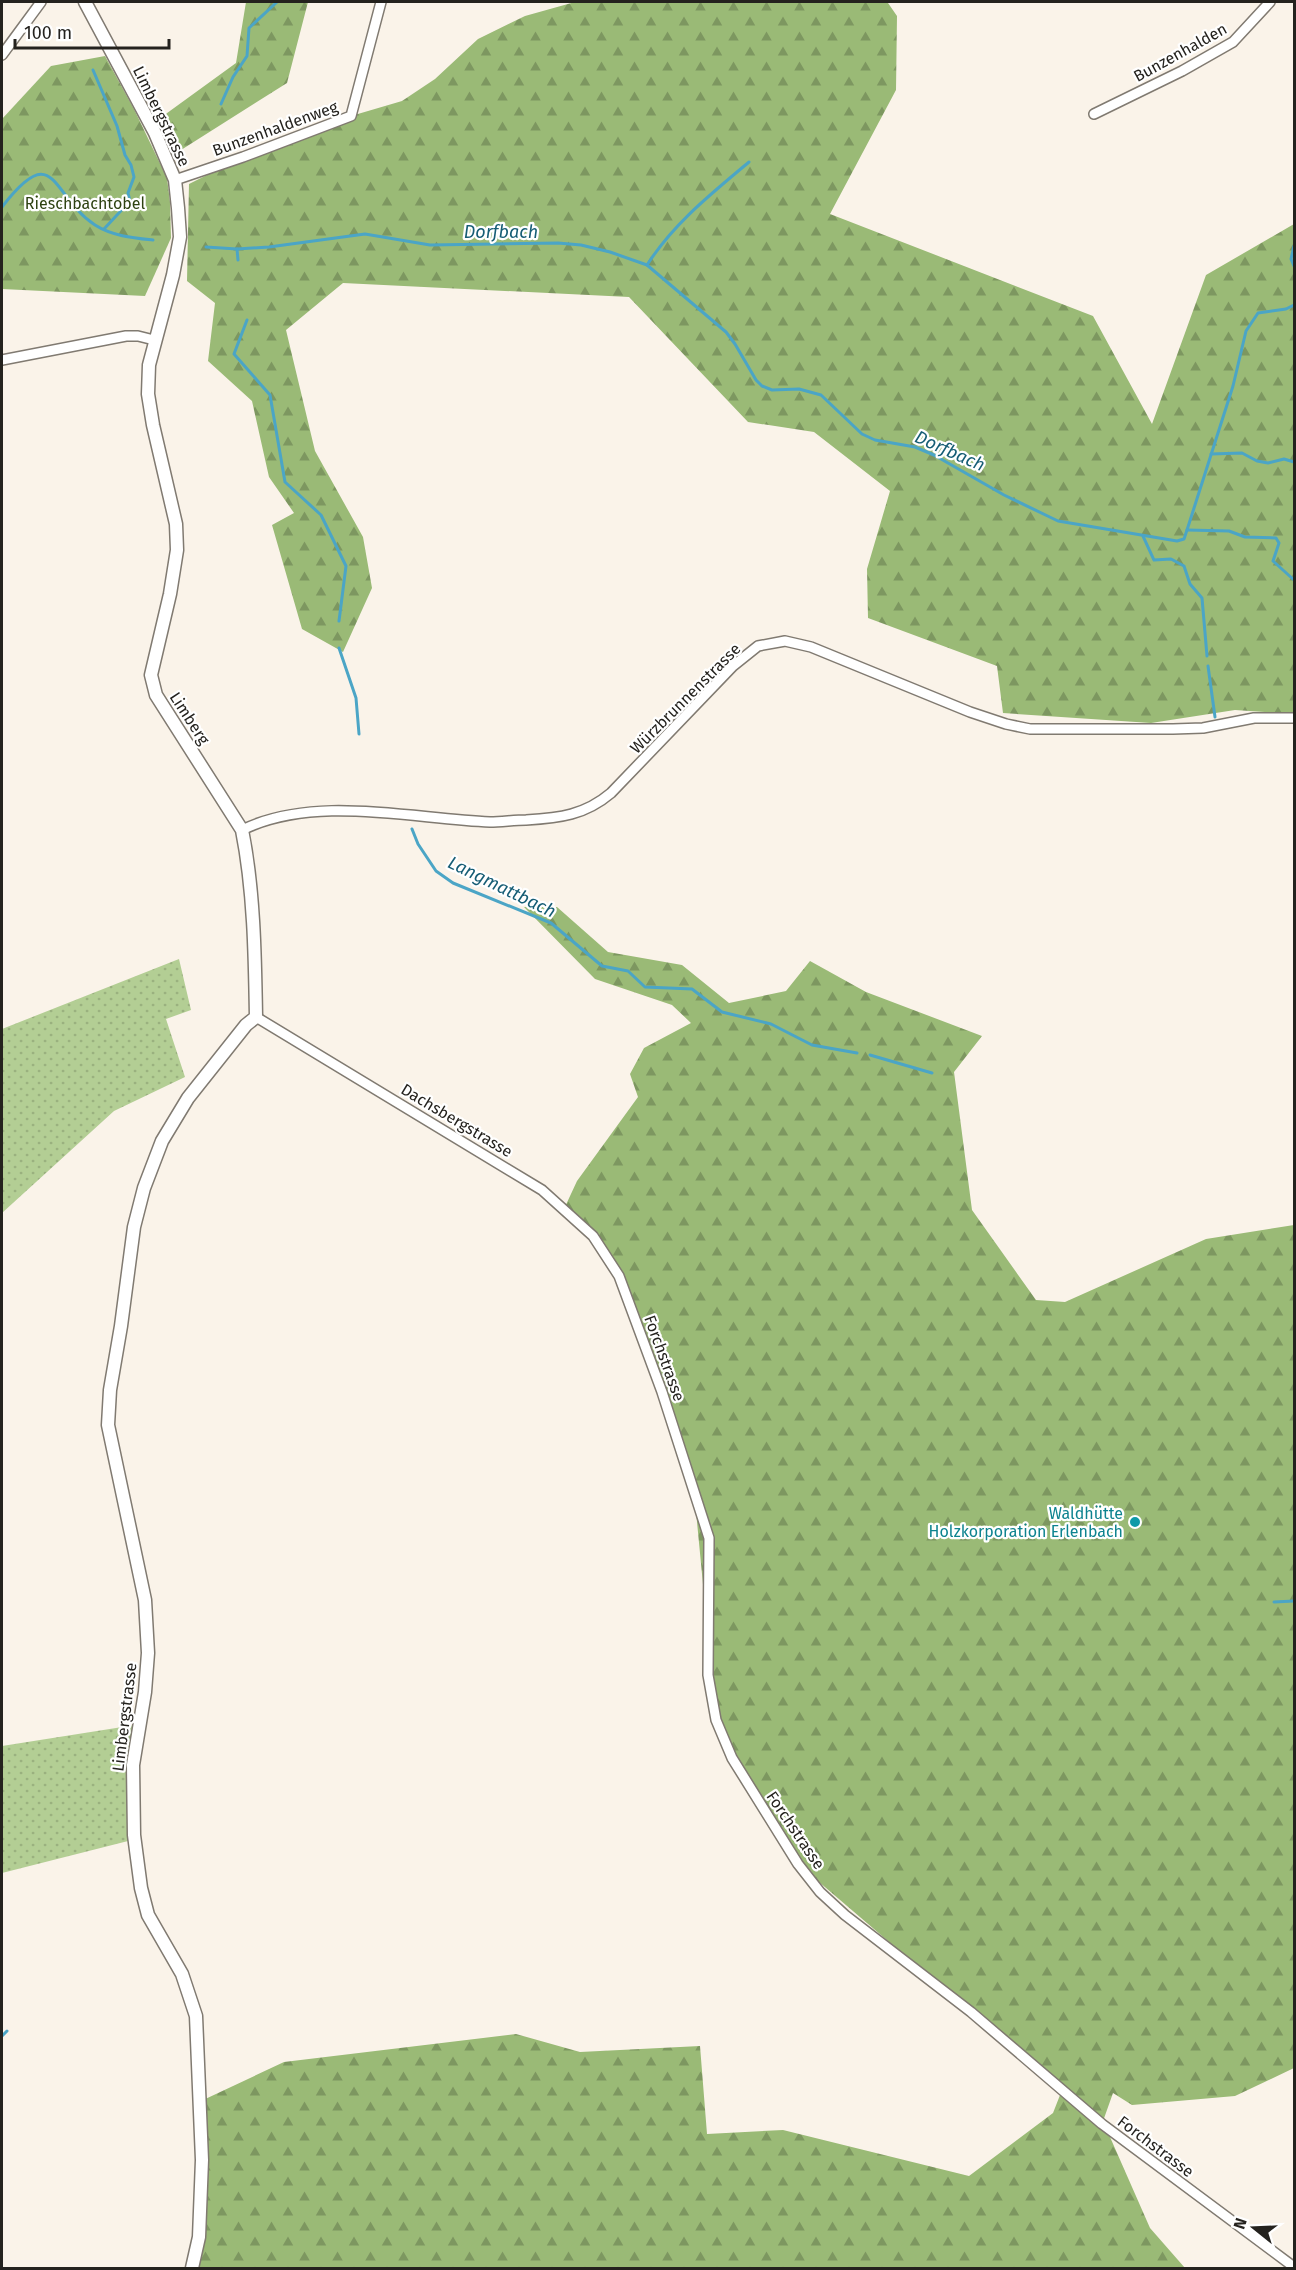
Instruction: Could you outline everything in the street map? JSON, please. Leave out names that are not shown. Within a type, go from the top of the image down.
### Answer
[{"type":"street","points":[[2,55],[41,2]]},
{"type":"street","name":"Limbergstrasse","points":[[85,2],[155,133],[175,180],[180,237],[170,287]]},
{"type":"street","name":"Bunzenhaldenweg","points":[[175,180],[243,158],[351,116],[381,2]]},
{"type":"street","name":"Bunzenhalden","points":[[1094,114],[1182,71],[1233,42],[1270,2]]},
{"type":"street","name":"Limberg","points":[[170,287],[154,340],[149,365],[148,393],[176,524],[177,556],[163,629],[153,659],[152,686],[242,830],[246,850],[253,936],[256,1017]]},
{"type":"street","points":[[2,360],[126,336],[154,340]]},
{"type":"street","name":"Würzbrunnenstrasse","points":[[242,830],[254,824],[311,811],[357,811],[491,822],[540,819],[585,811],[611,793],[733,666],[758,646],[785,640],[811,647],[970,712],[1030,729],[1203,728],[1254,718],[1294,718]]},
{"type":"street","name":"Limbergstrasse","points":[[192,2268],[199,2237],[202,2160],[196,2016],[182,1974],[148,1915],[141,1888],[134,1835],[133,1766],[146,1692],[148,1653],[145,1600],[108,1425],[110,1390],[134,1227],[144,1188],[162,1141],[188,1098],[246,1025],[256,1017]]},
{"type":"street","name":"Dachsbergstrasse","points":[[256,1017],[542,1190],[593,1236],[619,1276]]},
{"type":"street","name":"Forchstrasse","points":[[619,1276],[663,1392],[709,1538],[708,1675],[716,1720],[732,1758],[798,1864],[820,1892],[845,1915],[971,2012],[1102,2124],[1294,2267]]},
{"type":"green space","points":[[246,2],[308,2],[287,83],[181,150],[163,116],[236,63]]},
{"type":"green space","points":[[575,2],[889,2],[897,16],[896,90],[830,214],[1093,316],[1152,424],[1206,275],[1294,224],[1294,714],[1235,710],[1151,723],[1003,713],[997,666],[868,618],[867,569],[890,491],[814,432],[748,422],[629,297],[343,283],[286,330],[315,451],[363,537],[372,588],[343,652],[302,629],[272,525],[294,513],[269,477],[252,401],[208,361],[215,303],[187,281],[189,184],[243,157],[351,116],[402,101],[435,79],[478,39],[525,16]]},
{"type":"green space","name":"Rieschbachtobel","points":[[105,56],[134,109],[167,178],[171,238],[145,296],[2,289],[2,119],[51,66]]},
{"type":"green space","points":[[524,907],[557,907],[608,952],[682,965],[729,1003],[786,991],[810,961],[866,992],[982,1036],[954,1072],[972,1210],[1036,1300],[1065,1302],[1206,1239],[1294,1225],[1294,2068],[1235,2096],[1132,2105],[1113,2093],[1102,2124],[1110,2137],[1150,2228],[1185,2268],[195,2268],[201,2101],[284,2062],[516,2034],[580,2052],[700,2046],[707,2134],[783,2130],[969,2176],[1053,2113],[1062,2090],[798,1864],[732,1758],[716,1720],[695,1501],[619,1276],[564,1209],[577,1181],[638,1097],[630,1074],[644,1048],[691,1023],[672,1005],[595,979]]},
{"type":"green space","points":[[179,959],[191,1010],[166,1019],[185,1077],[114,1111],[2,1213],[2,1029]]},
{"type":"green space","points":[[135,1725],[132,1840],[2,1873],[2,1746]]},
{"type":"waterway","points":[[221,104],[233,77],[247,56],[249,28],[277,2]]},
{"type":"waterway","points":[[93,70],[117,126],[134,177],[128,193],[130,201],[104,229]]},
{"type":"waterway","points":[[647,265],[681,222],[749,162]]},
{"type":"waterway","name":"Dorfbach","points":[[2,207],[33,176],[44,175],[52,179],[81,213],[95,225],[116,234],[153,240]]},
{"type":"waterway","name":"Dorfbach","points":[[206,247],[237,249],[269,247],[365,234],[430,245],[558,243],[581,245],[610,252],[647,265],[726,332],[762,386],[772,390],[799,389],[821,395],[862,434],[875,440],[915,447],[934,455],[1004,495],[1058,521],[1177,541],[1184,539],[1187,530],[1233,386],[1246,331],[1258,313],[1286,309],[1294,305]]},
{"type":"waterway","name":"Dorfbach","points":[[1294,246],[1291,259],[1294,266]]},
{"type":"waterway","name":"Langmattbach","points":[[237,249],[238,260]]},
{"type":"waterway","name":"Langmattbach","points":[[247,320],[234,354],[270,395],[285,482],[321,515],[346,566],[339,621]]},
{"type":"waterway","points":[[1211,454],[1242,453],[1257,461],[1268,463],[1284,459],[1294,462]]},
{"type":"waterway","points":[[1187,530],[1229,531],[1245,537],[1276,538],[1279,543],[1273,561],[1294,580]]},
{"type":"waterway","points":[[1143,536],[1154,560],[1171,559],[1184,566],[1190,584],[1202,598],[1207,656]]},
{"type":"waterway","name":"Langmattbach","points":[[339,648],[356,698],[359,734]]},
{"type":"waterway","points":[[1208,666],[1215,717]]},
{"type":"waterway","name":"Langmattbach","points":[[412,829],[418,844],[436,871],[453,883],[551,923],[602,966],[628,971],[645,987],[692,989],[722,1012],[771,1024],[812,1045],[857,1053]]},
{"type":"waterway","name":"Langmattbach","points":[[870,1055],[932,1073]]},
{"type":"waterway","points":[[1274,1602],[1294,1601]]},
{"type":"waterway","points":[[2,2036],[7,2031]]},
{"type":"place","name":"Waldhütte Holzkorporation Erlenbach","points":[[1135,1522]]}]
